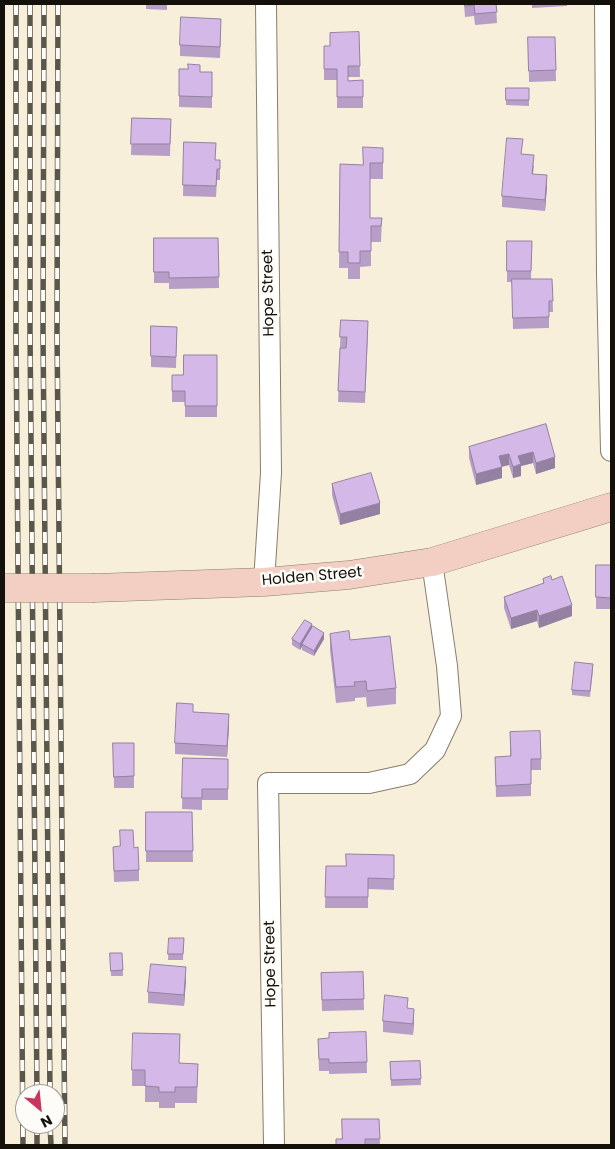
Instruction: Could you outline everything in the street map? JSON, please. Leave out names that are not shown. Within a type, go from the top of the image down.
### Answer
[{"type":"main road","name":"Holden Street","points":[[4,588],[95,588],[264,582],[350,575],[432,562],[611,507]]},
{"type":"street","name":"Hope Street","points":[[264,582],[271,473],[266,4]]},
{"type":"street","points":[[605,4],[607,274],[611,451]]},
{"type":"street","name":"Hope Street","points":[[274,1145],[268,783],[368,783],[410,774],[435,750],[451,716],[447,666],[432,562]]},
{"type":"building","points":[[465,4],[496,4],[497,12],[475,14],[474,5],[465,6]]},
{"type":"building","points":[[181,17],[221,19],[220,47],[180,45]]},
{"type":"building","points":[[359,32],[360,66],[348,66],[348,81],[363,80],[363,97],[337,97],[337,69],[324,69],[324,46],[330,46],[330,33]]},
{"type":"building","points":[[528,37],[555,37],[556,70],[529,71]]},
{"type":"building","points":[[188,64],[200,65],[200,72],[212,72],[212,97],[179,96],[179,69],[188,69]]},
{"type":"building","points":[[506,88],[529,88],[529,100],[506,100]]},
{"type":"building","points":[[132,118],[171,119],[170,144],[131,144]]},
{"type":"building","points":[[507,138],[523,139],[521,154],[534,155],[532,174],[547,175],[545,200],[502,196]]},
{"type":"building","points":[[184,142],[216,143],[215,160],[220,160],[220,169],[217,169],[216,186],[183,185]]},
{"type":"building","points":[[363,147],[383,148],[383,163],[370,163],[370,218],[382,218],[381,226],[371,226],[371,251],[360,251],[360,263],[348,263],[348,252],[339,252],[340,164],[363,165]]},
{"type":"building","points":[[154,238],[218,238],[219,277],[169,278],[169,272],[154,272]]},
{"type":"building","points":[[507,241],[532,241],[531,271],[507,271]]},
{"type":"building","points":[[512,279],[552,279],[553,301],[549,301],[549,317],[513,318]]},
{"type":"building","points":[[341,320],[368,321],[365,392],[338,391],[340,348],[346,348],[347,337],[340,337]]},
{"type":"building","points":[[151,326],[177,327],[176,357],[151,356]]},
{"type":"building","points":[[184,355],[217,355],[217,406],[185,406],[185,391],[172,391],[172,375],[183,375]]},
{"type":"building","points":[[546,424],[555,457],[536,463],[533,452],[518,456],[521,464],[513,467],[509,454],[499,456],[502,467],[476,474],[469,447]]},
{"type":"building","points":[[371,473],[380,503],[340,514],[332,484]]},
{"type":"building","points":[[596,565],[611,565],[611,598],[596,597]]},
{"type":"building","points":[[551,576],[552,580],[562,576],[572,605],[539,616],[537,610],[511,618],[504,597],[544,583],[543,579]]},
{"type":"building","points":[[305,620],[312,624],[300,644],[292,639]]},
{"type":"building","points":[[313,626],[324,633],[314,651],[302,644]]},
{"type":"building","points":[[349,631],[350,640],[390,636],[396,688],[367,691],[366,681],[354,682],[355,686],[336,687],[330,634]]},
{"type":"building","points":[[575,662],[593,664],[590,691],[572,690]]},
{"type":"building","points":[[177,703],[193,704],[193,712],[229,714],[227,746],[175,743]]},
{"type":"building","points":[[540,731],[541,759],[531,759],[531,784],[496,786],[495,757],[511,756],[510,732]]},
{"type":"building","points":[[113,743],[134,743],[134,776],[114,777]]},
{"type":"building","points":[[183,758],[228,759],[228,789],[202,789],[202,798],[182,798]]},
{"type":"building","points":[[146,812],[192,812],[193,851],[146,851]]},
{"type":"building","points":[[120,830],[133,830],[134,848],[138,847],[139,870],[114,871],[113,847],[120,846]]},
{"type":"building","points":[[346,854],[394,855],[394,879],[368,878],[368,897],[325,897],[326,866],[346,866]]},
{"type":"building","points":[[169,938],[184,938],[183,954],[168,954]]},
{"type":"building","points":[[110,953],[122,953],[123,970],[111,971]]},
{"type":"building","points":[[151,964],[186,967],[184,995],[148,992]]},
{"type":"building","points":[[363,972],[364,999],[322,1000],[321,973]]},
{"type":"building","points":[[385,995],[408,998],[407,1008],[414,1009],[413,1024],[383,1021]]},
{"type":"building","points":[[366,1032],[367,1062],[329,1063],[329,1059],[319,1059],[318,1039],[329,1038],[329,1033]]},
{"type":"building","points":[[133,1033],[180,1034],[179,1063],[198,1064],[197,1087],[175,1087],[175,1092],[159,1092],[159,1087],[145,1086],[145,1070],[132,1070]]},
{"type":"building","points":[[420,1061],[421,1079],[391,1080],[390,1062]]},
{"type":"building","points":[[342,1119],[379,1119],[380,1139],[365,1139],[365,1145],[336,1145],[336,1139],[342,1139]]},
{"type":"railway","points":[[16,4],[16,332],[23,1145]]},
{"type":"railway","points":[[30,4],[30,332],[37,1084]]},
{"type":"railway","points":[[44,4],[43,332],[50,1084]]},
{"type":"railway","points":[[58,4],[57,332],[65,1145]]},
{"type":"railway","points":[[37,1134],[37,1145]]},
{"type":"railway","points":[[50,1134],[51,1145]]}]
